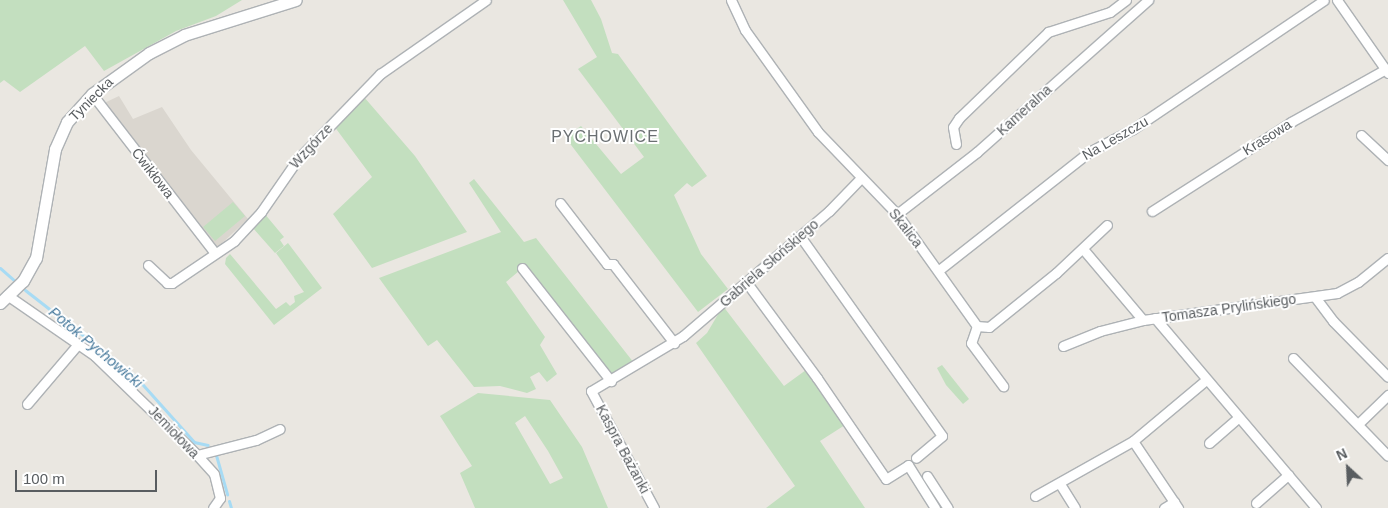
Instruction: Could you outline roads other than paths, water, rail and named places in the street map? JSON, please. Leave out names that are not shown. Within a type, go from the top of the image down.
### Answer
[{"type":"street","name":"Tyniecka","points":[[4,299],[22,281],[36,258],[48,175],[57,145],[67,122],[92,94],[149,53],[184,36],[296,0]]},
{"type":"street","name":"Wzgórze","points":[[148,265],[167,283],[172,283],[230,244],[261,212],[297,160],[380,74],[486,0]]},
{"type":"street","name":"Skalica","points":[[732,0],[745,30],[818,132],[897,214],[939,270],[977,326]]},
{"type":"street","points":[[956,144],[953,127],[959,118],[1048,32],[1110,12],[1126,0]]},
{"type":"street","name":"Kameralna","points":[[897,214],[977,152],[1148,0]]},
{"type":"street","name":"Na Leszczu","points":[[939,270],[1088,152],[1133,129],[1324,0]]},
{"type":"street","points":[[1337,0],[1387,71]]},
{"type":"street","name":"Krasowa","points":[[1152,211],[1291,122],[1387,71]]},
{"type":"street","name":"Ćwikłowa","points":[[92,94],[215,253]]},
{"type":"street","points":[[1361,135],[1388,160]]},
{"type":"street","name":"Gabriela Słońskiego","points":[[591,391],[674,343],[747,283],[862,178]]},
{"type":"street","points":[[560,203],[607,264],[613,264],[674,343]]},
{"type":"street","points":[[1003,386],[971,343],[977,326],[989,327],[1083,249],[1107,225]]},
{"type":"street","points":[[800,236],[942,436],[916,458]]},
{"type":"street","points":[[1083,249],[1143,320]]},
{"type":"street","name":"Tomasza Prylińskiego","points":[[1063,346],[1100,331],[1143,320],[1337,293],[1387,262]]},
{"type":"street","points":[[522,268],[611,381]]},
{"type":"street","points":[[747,283],[817,378],[886,479],[908,465],[935,508]]},
{"type":"street","points":[[1315,296],[1333,321],[1388,377]]},
{"type":"street","name":"Jemiołowa","points":[[4,299],[78,344],[110,369],[197,455],[214,474],[220,498],[213,508]]},
{"type":"street","points":[[1155,318],[1316,508]]},
{"type":"street","points":[[27,404],[78,344]]},
{"type":"street","points":[[1292,358],[1388,456]]},
{"type":"street","points":[[1035,496],[1060,484],[1134,441],[1206,380]]},
{"type":"street","name":"Kaspra Bażanki","points":[[591,391],[654,508]]},
{"type":"street","points":[[1358,424],[1388,395]]},
{"type":"street","points":[[1209,443],[1238,418]]},
{"type":"street","points":[[197,455],[256,440],[280,429]]},
{"type":"street","points":[[1134,441],[1176,505],[1164,508]]},
{"type":"street","points":[[1256,503],[1288,475]]},
{"type":"street","points":[[927,476],[948,508]]},
{"type":"street","points":[[1060,484],[1075,508]]},
{"type":"waterway","name":"Potok Pychowicki","points":[[0,268],[14,280]]},
{"type":"waterway","name":"Potok Pychowicki","points":[[25,290],[135,376],[194,442],[208,445]]},
{"type":"waterway","name":"Potok Pychowicki","points":[[216,455],[227,494]]},
{"type":"waterway","name":"Potok Pychowicki","points":[[229,501],[231,508]]},
{"type":"district","name":"PYCHOWICE","points":[[605,137]]}]
